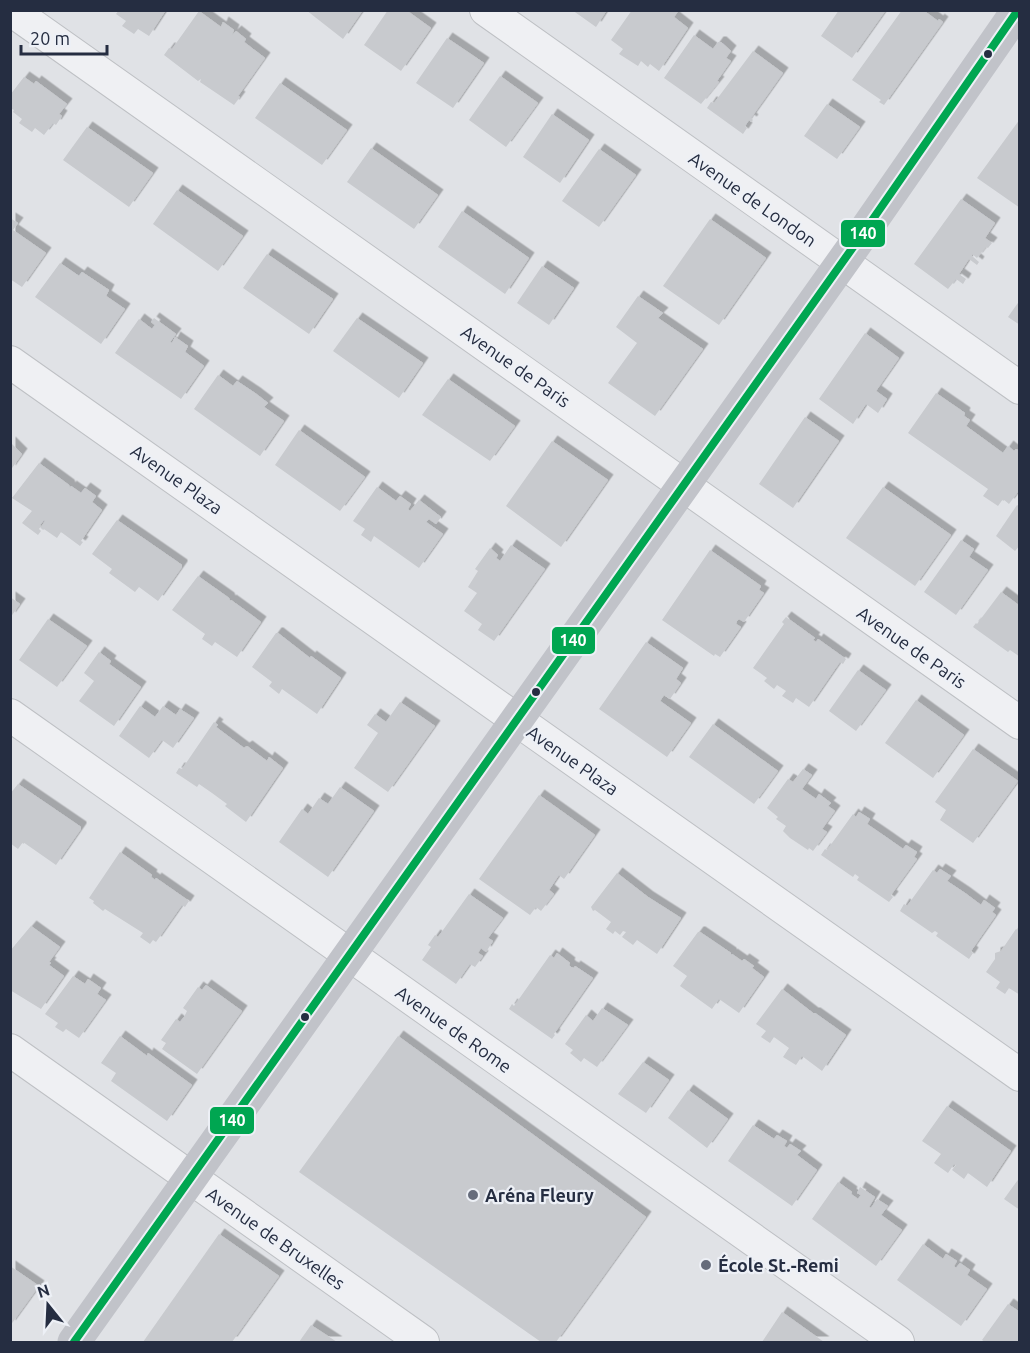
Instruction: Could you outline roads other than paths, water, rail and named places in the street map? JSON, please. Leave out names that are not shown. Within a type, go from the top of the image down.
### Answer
[{"type":"street","name":"Avenue de Paris","points":[[11,10],[1020,723]]},
{"type":"street","name":"Avenue de London","points":[[486,10],[1020,388]]},
{"type":"street","points":[[74,1342],[1016,13]]},
{"type":"street","name":"Avenue Plaza","points":[[10,362],[1020,1075]]},
{"type":"street","name":"Avenue de Rome","points":[[10,715],[898,1342]]},
{"type":"street","name":"Avenue de Bruxelles","points":[[10,1050],[423,1342]]},
{"type":"place","name":"Aréna Fleury","points":[[473,1195]]},
{"type":"place","name":"École St.-Remi","points":[[706,1265]]}]
